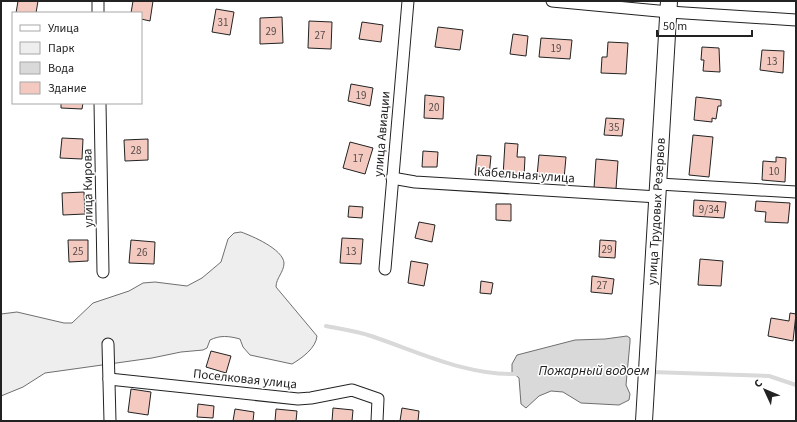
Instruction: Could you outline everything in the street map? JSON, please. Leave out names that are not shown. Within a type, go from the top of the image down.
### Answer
[{"type":"main road","name":"улица Трудовых Резервов","points":[[644,421],[669,7]]},
{"type":"street","points":[[98,1],[98,12]]},
{"type":"street","name":"улица Авиации","points":[[385,269],[408,1]]},
{"type":"street","points":[[552,1],[669,7],[796,20]]},
{"type":"street","name":"улица Кирова","points":[[100,104],[103,272]]},
{"type":"street","name":"Кабельная улица","points":[[392,178],[415,182],[658,190],[796,192]]},
{"type":"street","points":[[108,344],[110,421]]},
{"type":"street","name":"Поселковая улица","points":[[109,379],[298,399],[352,390],[378,399],[377,421]]},
{"type":"green space","points":[[241,232],[273,248],[282,258],[284,266],[277,281],[276,287],[317,336],[314,345],[300,359],[292,364],[250,355],[243,347],[240,339],[221,337],[210,340],[207,348],[203,350],[45,373],[23,387],[1,396],[1,314],[17,312],[64,323],[72,323],[93,303],[129,291],[143,283],[155,282],[187,286],[202,278],[221,262],[228,239],[234,233]]},
{"type":"water","name":"Пожарный водоем","points":[[627,336],[630,338],[626,385],[630,394],[629,400],[619,405],[581,403],[563,392],[551,391],[539,396],[526,408],[521,404],[519,378],[512,372],[512,364],[517,355],[575,340],[605,339]]},
{"type":"building","points":[[18,1],[38,1],[36,12],[16,12]]},
{"type":"building","points":[[133,1],[153,1],[150,21],[142,19],[142,12],[131,12]]},
{"type":"building","points":[[216,9],[234,12],[230,35],[212,32]]},
{"type":"building","points":[[282,17],[283,43],[260,44],[260,18]]},
{"type":"building","points":[[309,21],[332,22],[331,49],[308,48]]},
{"type":"building","points":[[362,22],[383,25],[381,42],[359,39]]},
{"type":"building","points":[[438,27],[463,30],[460,50],[435,47]]},
{"type":"building","points":[[513,34],[528,36],[526,56],[510,54]]},
{"type":"building","points":[[541,38],[572,40],[570,59],[539,57]]},
{"type":"building","points":[[608,42],[628,43],[626,74],[601,73],[602,57],[607,57]]},
{"type":"building","points":[[702,47],[719,48],[720,72],[703,71],[704,60],[701,60]]},
{"type":"building","points":[[762,50],[784,51],[783,73],[760,70]]},
{"type":"building","points":[[351,84],[373,88],[370,106],[348,101]]},
{"type":"building","points":[[425,95],[444,97],[443,119],[424,118]]},
{"type":"building","points":[[696,97],[721,100],[721,106],[718,106],[716,119],[712,118],[712,122],[694,120]]},
{"type":"building","points":[[61,104],[83,104],[82,109],[61,108]]},
{"type":"building","points":[[606,118],[624,119],[622,136],[604,135]]},
{"type":"building","points":[[693,135],[713,137],[709,177],[689,175]]},
{"type":"building","points":[[62,138],[83,139],[82,159],[60,158]]},
{"type":"building","points":[[148,139],[148,160],[125,161],[124,140]]},
{"type":"building","points":[[350,142],[373,148],[365,174],[343,168]]},
{"type":"building","points":[[505,143],[518,144],[517,157],[525,157],[524,177],[503,176]]},
{"type":"building","points":[[423,151],[438,152],[437,167],[422,167]]},
{"type":"building","points":[[477,155],[491,156],[489,176],[475,175]]},
{"type":"building","points":[[539,155],[566,157],[564,179],[537,176]]},
{"type":"building","points":[[776,157],[786,158],[785,182],[762,180],[763,161],[776,162]]},
{"type":"building","points":[[596,159],[618,161],[616,189],[594,188]]},
{"type":"building","points":[[84,192],[85,214],[63,215],[62,193]]},
{"type":"building","points":[[694,200],[726,202],[724,218],[693,216]]},
{"type":"building","points":[[756,201],[790,203],[788,223],[765,222],[766,212],[755,211]]},
{"type":"building","points":[[496,204],[511,204],[511,221],[496,220]]},
{"type":"building","points":[[349,206],[363,207],[362,218],[348,217]]},
{"type":"building","points":[[419,222],[435,225],[432,242],[415,238]]},
{"type":"building","points":[[342,238],[363,239],[361,264],[340,263]]},
{"type":"building","points":[[68,240],[88,240],[88,261],[69,262]]},
{"type":"building","points":[[131,240],[155,242],[154,264],[129,263]]},
{"type":"building","points":[[600,240],[616,241],[615,258],[599,257]]},
{"type":"building","points":[[700,259],[723,261],[721,286],[698,285]]},
{"type":"building","points":[[411,261],[428,264],[424,286],[408,283]]},
{"type":"building","points":[[592,276],[614,279],[612,294],[591,292]]},
{"type":"building","points":[[481,281],[493,283],[491,294],[480,293]]},
{"type":"building","points":[[790,313],[796,314],[793,341],[768,336],[771,318],[789,321]]},
{"type":"building","points":[[211,351],[231,356],[226,373],[206,367]]},
{"type":"building","points":[[131,389],[151,392],[148,415],[128,412]]},
{"type":"building","points":[[198,404],[214,406],[213,418],[197,417]]},
{"type":"building","points":[[333,408],[353,410],[352,421],[332,421]]},
{"type":"building","points":[[402,408],[419,411],[418,421],[400,421]]},
{"type":"building","points":[[235,409],[254,412],[253,421],[233,421]]},
{"type":"building","points":[[276,409],[297,411],[296,421],[275,421]]},
{"type":"waterway","points":[[326,326],[366,334],[425,356],[462,367],[499,374],[518,374]]},
{"type":"waterway","points":[[621,371],[644,371]]},
{"type":"waterway","points":[[651,372],[769,376],[796,385]]}]
